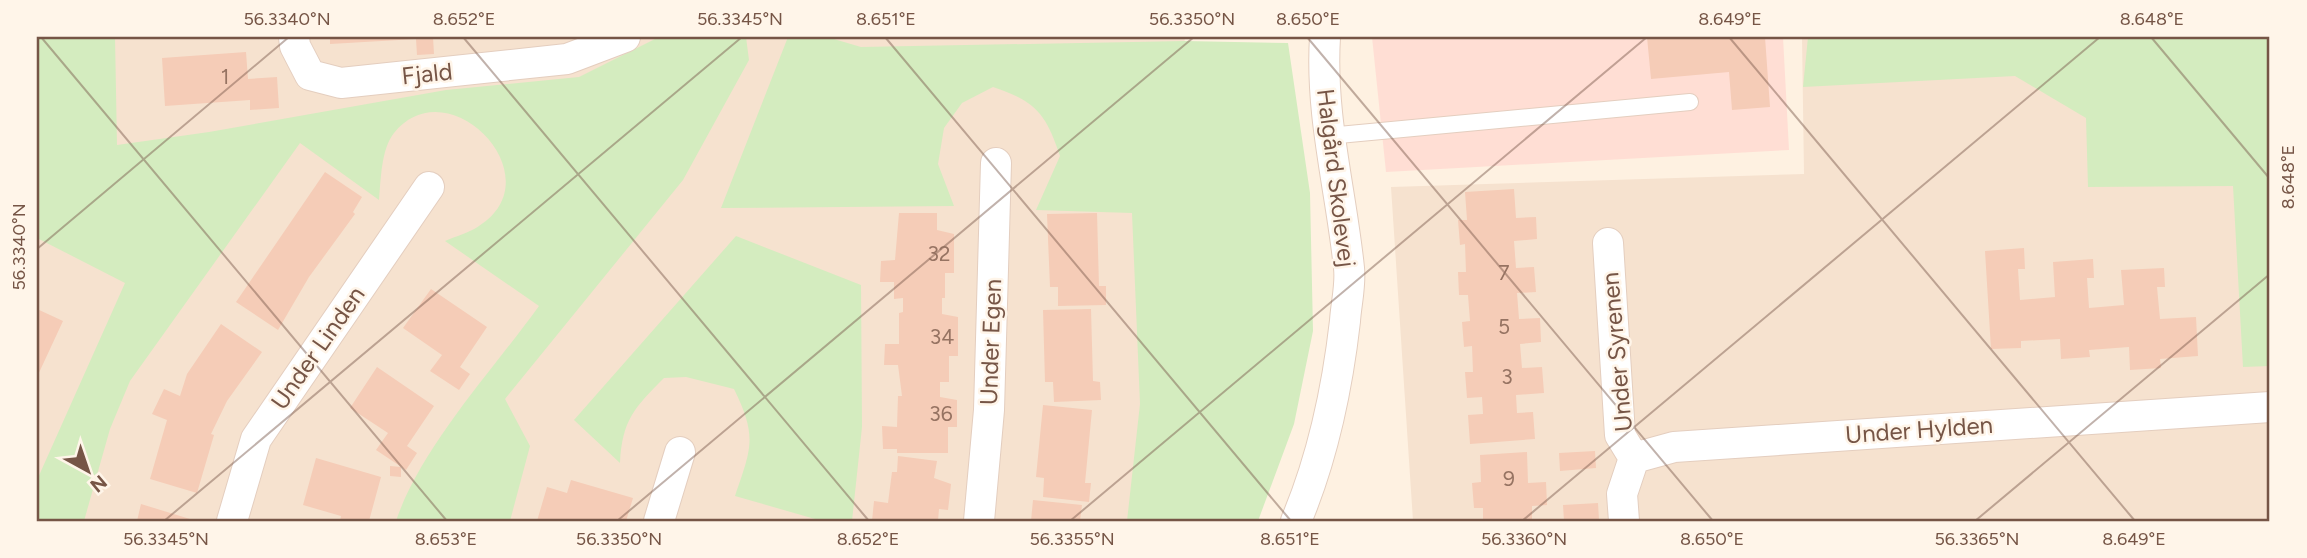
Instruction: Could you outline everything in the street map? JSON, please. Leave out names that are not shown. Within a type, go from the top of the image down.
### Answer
[{"type":"street","name":"Fjald","points":[[294,37],[295,46],[310,75],[341,83],[567,60],[625,37]]},
{"type":"street","name":"Halgård Skolevej","points":[[1296,521],[1314,478],[1338,381],[1350,272],[1328,136],[1323,79],[1325,37]]},
{"type":"street","name":"Under Egen","points":[[979,521],[989,410],[996,163]]},
{"type":"street","name":"Under Linden","points":[[232,521],[256,439],[429,187]]},
{"type":"street","name":"Under Syrenen","points":[[1608,243],[1620,435],[1634,458]]},
{"type":"street","name":"Under Hylden","points":[[1634,458],[1674,447],[2270,407]]},
{"type":"street","points":[[659,521],[680,452]]},
{"type":"street","points":[[1624,521],[1622,494],[1634,458]]},
{"type":"lane","points":[[1328,136],[1690,102]]},
{"type":"shaded area","points":[[37,37],[1185,37],[1142,521],[37,521]]},
{"type":"shaded area","points":[[1372,37],[1783,37],[1789,150],[1386,172]]},
{"type":"shaded area","points":[[1802,37],[2270,37],[2270,521],[1413,521],[1391,187],[1804,174]]},
{"type":"green space","points":[[37,37],[115,37],[117,145],[209,132],[446,90],[579,77],[659,37],[746,37],[749,60],[683,180],[505,399],[530,446],[510,521],[396,521],[407,493],[440,437],[539,306],[445,241],[479,226],[500,205],[506,181],[500,157],[486,136],[465,120],[441,112],[416,116],[394,133],[386,147],[379,200],[300,143],[130,381],[110,429],[84,521],[37,521],[37,480],[125,283],[37,238]]},
{"type":"green space","points":[[788,37],[827,37],[861,47],[1185,41],[1288,43],[1310,193],[1313,331],[1294,424],[1258,521],[1127,521],[1140,404],[1132,213],[1036,210],[1060,156],[1044,119],[1019,98],[993,87],[962,103],[944,128],[938,164],[954,206],[721,208]]},
{"type":"green space","points":[[1808,37],[2270,37],[2270,366],[2243,367],[2233,186],[2088,187],[2086,118],[2015,76],[1803,87]]},
{"type":"green space","points":[[736,236],[861,285],[862,427],[852,521],[822,521],[735,496],[750,442],[746,419],[734,389],[686,377],[664,378],[632,415],[621,448],[620,463],[574,420]]},
{"type":"building","points":[[330,37],[433,37],[434,54],[417,55],[416,39],[330,44]]},
{"type":"building","points":[[1647,37],[1765,37],[1770,107],[1732,110],[1729,72],[1651,79]]},
{"type":"building","points":[[246,52],[248,79],[277,77],[279,108],[250,110],[250,100],[165,106],[162,58]]},
{"type":"building","points":[[325,172],[362,197],[353,212],[355,214],[309,277],[278,330],[236,302]]},
{"type":"building","points":[[1514,189],[1516,218],[1536,217],[1537,239],[1514,241],[1516,268],[1534,267],[1536,292],[1517,293],[1519,319],[1540,318],[1541,342],[1520,344],[1522,368],[1542,367],[1544,393],[1516,395],[1517,413],[1533,412],[1535,439],[1470,444],[1468,415],[1483,414],[1482,397],[1467,398],[1465,372],[1473,372],[1472,346],[1464,347],[1462,322],[1470,321],[1468,295],[1459,295],[1458,272],[1466,272],[1465,244],[1460,245],[1458,220],[1467,220],[1465,192]]},
{"type":"building","points":[[899,213],[937,213],[937,230],[954,234],[954,273],[945,273],[945,298],[942,298],[942,314],[958,317],[958,356],[949,356],[949,382],[940,382],[940,397],[957,400],[957,427],[948,427],[948,453],[897,453],[897,449],[883,449],[882,426],[897,427],[898,396],[902,396],[898,365],[884,365],[885,344],[899,344],[899,313],[903,312],[903,298],[894,299],[894,282],[880,282],[881,261],[895,260]]},
{"type":"building","points":[[1097,213],[1099,286],[1106,286],[1106,305],[1058,306],[1058,287],[1050,287],[1047,214]]},
{"type":"building","points":[[2024,248],[2025,269],[2018,269],[2020,300],[2055,297],[2053,262],[2093,259],[2094,278],[2087,278],[2089,308],[2124,305],[2121,270],[2164,268],[2165,287],[2157,287],[2160,319],[2196,317],[2198,356],[2160,359],[2161,368],[2130,370],[2129,347],[2089,350],[2090,357],[2061,359],[2060,339],[2021,341],[2021,348],[1991,349],[1985,251]]},
{"type":"building","points":[[431,289],[487,327],[460,367],[470,374],[459,390],[430,371],[442,355],[403,328]]},
{"type":"building","points":[[37,309],[63,321],[37,377]]},
{"type":"building","points":[[1091,309],[1093,381],[1100,382],[1101,400],[1054,402],[1053,382],[1045,382],[1043,310]]},
{"type":"building","points":[[221,324],[262,352],[227,401],[211,434],[214,435],[197,493],[150,479],[167,420],[152,414],[164,389],[180,396],[187,374]]},
{"type":"building","points":[[377,367],[434,406],[407,446],[417,453],[406,470],[376,450],[388,433],[350,408]]},
{"type":"building","points":[[1043,405],[1092,410],[1085,483],[1091,483],[1089,502],[1043,497],[1044,478],[1036,477]]},
{"type":"building","points":[[1595,451],[1596,468],[1560,471],[1559,453]]},
{"type":"building","points":[[1527,452],[1528,483],[1546,482],[1547,505],[1532,506],[1532,521],[1483,521],[1483,508],[1474,508],[1472,483],[1481,482],[1480,455]]},
{"type":"building","points":[[898,456],[937,461],[934,478],[951,484],[948,510],[939,509],[938,521],[872,521],[874,501],[888,503],[892,472],[897,472]]},
{"type":"building","points":[[316,458],[381,477],[369,521],[340,521],[341,516],[303,505]]},
{"type":"building","points":[[390,466],[401,467],[401,477],[390,476]]},
{"type":"building","points":[[571,480],[633,498],[626,521],[537,521],[547,487],[567,493]]},
{"type":"building","points":[[1033,500],[1082,505],[1080,521],[1031,521]]},
{"type":"building","points":[[1598,503],[1599,520],[1564,521],[1563,505]]},
{"type":"building","points":[[141,504],[190,519],[137,521]]}]
